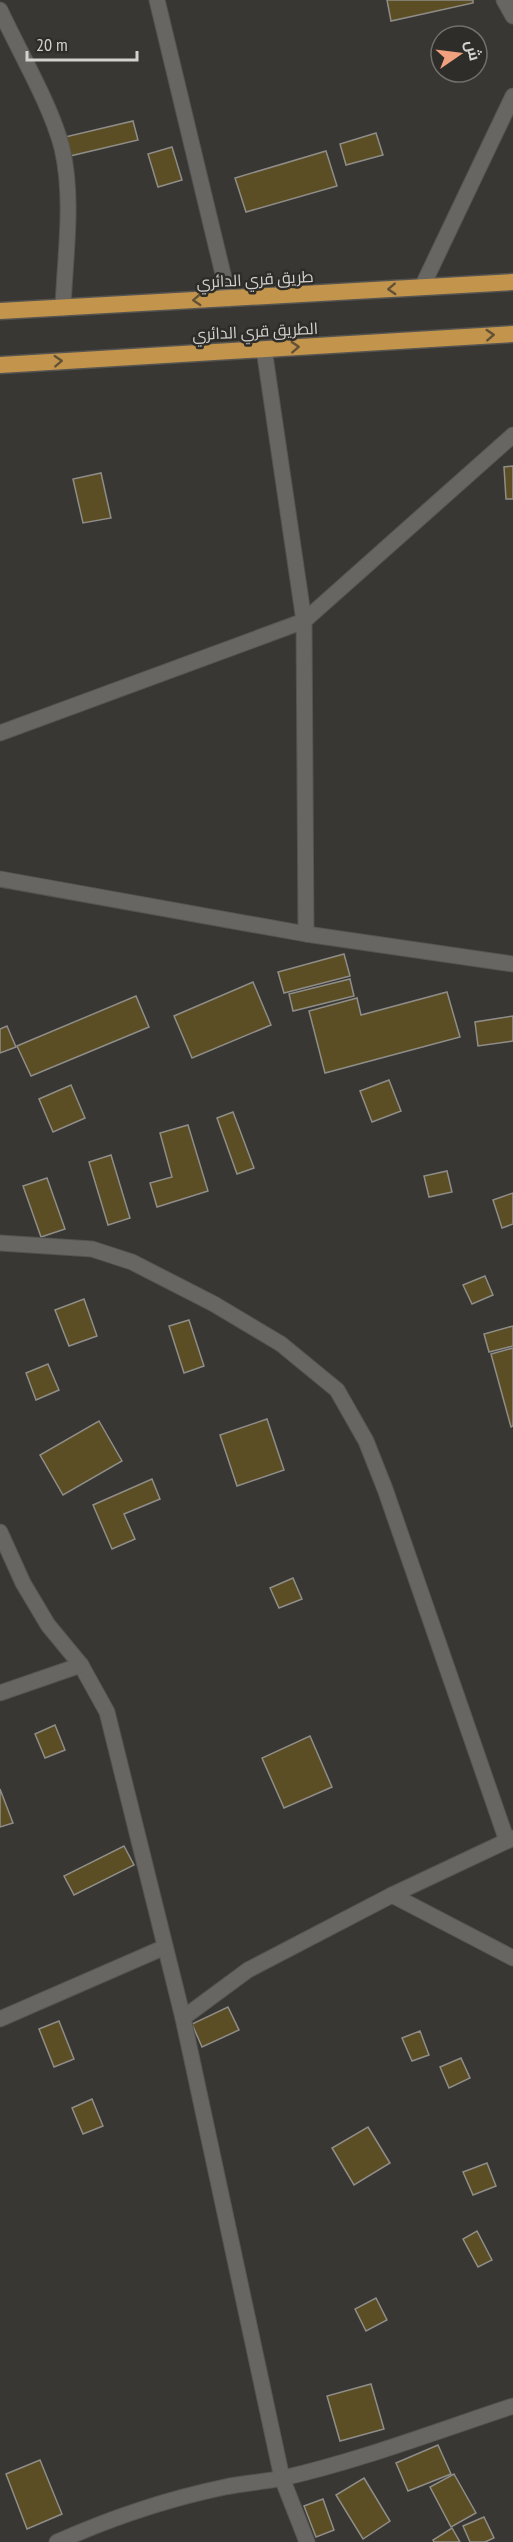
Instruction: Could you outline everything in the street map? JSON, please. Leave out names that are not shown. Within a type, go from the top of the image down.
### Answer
[{"type":"highway","name":"طريق قري الدائري","points":[[0,311],[513,282]]},
{"type":"highway","name":"الطريق قري الدائري","points":[[0,364],[513,334]]},
{"type":"street","points":[[504,0],[513,16]]},
{"type":"street","points":[[159,2],[229,299]]},
{"type":"street","points":[[0,10],[43,100],[62,148],[68,190],[63,308]]},
{"type":"street","points":[[422,287],[513,96]]},
{"type":"street","points":[[264,349],[304,621],[306,934]]},
{"type":"street","points":[[0,733],[304,621],[513,435]]},
{"type":"street","points":[[0,879],[306,934],[513,964]]},
{"type":"street","points":[[0,1243],[92,1249],[132,1262],[214,1304],[281,1344],[337,1390],[366,1441],[385,1488],[510,1839],[392,1895],[248,1970],[183,2018]]},
{"type":"street","points":[[0,1532],[24,1583],[48,1625],[81,1665],[107,1712],[183,2018],[282,2478],[307,2542]]},
{"type":"street","points":[[0,1693],[81,1665]]},
{"type":"street","points":[[392,1895],[513,1958]]},
{"type":"street","points":[[0,2019],[165,1947]]},
{"type":"street","points":[[57,2542],[110,2519],[160,2503],[226,2487],[282,2478],[378,2453],[513,2406]]},
{"type":"building","points":[[387,0],[473,0],[473,3],[391,21]]},
{"type":"building","points":[[133,121],[138,140],[70,156],[65,137]]},
{"type":"building","points":[[376,133],[383,155],[346,165],[340,144]]},
{"type":"building","points":[[172,147],[182,180],[158,187],[148,154]]},
{"type":"building","points":[[326,151],[337,186],[246,212],[235,178]]},
{"type":"building","points":[[513,466],[513,499],[506,499],[504,467]]},
{"type":"building","points":[[101,473],[111,518],[83,523],[73,479]]},
{"type":"building","points":[[344,954],[350,976],[284,993],[278,972]]},
{"type":"building","points":[[350,979],[354,996],[293,1011],[289,994]]},
{"type":"building","points":[[253,982],[271,1025],[192,1058],[174,1016]]},
{"type":"building","points":[[447,992],[460,1037],[325,1073],[309,1011],[357,998],[361,1015]]},
{"type":"building","points":[[136,996],[149,1027],[31,1076],[17,1046]]},
{"type":"building","points":[[513,1016],[513,1041],[478,1046],[475,1022]]},
{"type":"building","points":[[7,1026],[16,1047],[0,1053],[0,1029]]},
{"type":"building","points":[[389,1080],[401,1111],[372,1122],[360,1091]]},
{"type":"building","points":[[71,1085],[85,1118],[53,1132],[39,1099]]},
{"type":"building","points":[[233,1112],[254,1168],[237,1174],[217,1118]]},
{"type":"building","points":[[188,1125],[208,1191],[157,1207],[150,1183],[172,1177],[160,1133]]},
{"type":"building","points":[[111,1155],[130,1218],[108,1225],[89,1162]]},
{"type":"building","points":[[447,1171],[452,1192],[429,1197],[424,1176]]},
{"type":"building","points":[[47,1178],[65,1229],[41,1237],[23,1186]]},
{"type":"building","points":[[513,1193],[513,1224],[502,1228],[493,1200]]},
{"type":"building","points":[[485,1276],[493,1295],[472,1304],[463,1285]]},
{"type":"building","points":[[84,1299],[97,1336],[69,1346],[55,1310]]},
{"type":"building","points":[[189,1320],[204,1366],[184,1373],[169,1326]]},
{"type":"building","points":[[513,1326],[513,1346],[489,1352],[484,1334]]},
{"type":"building","points":[[513,1348],[513,1426],[511,1427],[491,1354]]},
{"type":"building","points":[[48,1364],[59,1390],[36,1400],[26,1373]]},
{"type":"building","points":[[267,1419],[284,1470],[237,1486],[220,1435]]},
{"type":"building","points":[[99,1421],[122,1461],[63,1495],[40,1455]]},
{"type":"building","points":[[152,1479],[160,1499],[124,1514],[135,1539],[112,1549],[93,1505]]},
{"type":"building","points":[[293,1578],[302,1599],[279,1608],[270,1588]]},
{"type":"building","points":[[55,1725],[65,1750],[45,1758],[35,1734]]},
{"type":"building","points":[[310,1736],[332,1787],[284,1808],[262,1758]]},
{"type":"building","points":[[0,1789],[13,1823],[0,1827]]},
{"type":"building","points":[[124,1846],[134,1865],[74,1895],[64,1876]]},
{"type":"building","points":[[228,2007],[239,2030],[202,2047],[192,2024]]},
{"type":"building","points":[[59,2021],[74,2059],[54,2067],[39,2029]]},
{"type":"building","points":[[420,2031],[429,2055],[412,2061],[402,2038]]},
{"type":"building","points":[[461,2058],[470,2078],[449,2088],[440,2067]]},
{"type":"building","points":[[92,2099],[103,2126],[83,2134],[72,2108]]},
{"type":"building","points":[[368,2127],[390,2163],[354,2185],[332,2148]]},
{"type":"building","points":[[487,2163],[496,2186],[473,2195],[463,2172]]},
{"type":"building","points":[[477,2231],[492,2260],[478,2267],[463,2239]]},
{"type":"building","points":[[376,2298],[387,2320],[366,2331],[355,2309]]},
{"type":"building","points":[[371,2384],[384,2429],[340,2441],[327,2396]]},
{"type":"building","points":[[438,2445],[451,2474],[408,2491],[396,2463]]},
{"type":"building","points":[[40,2460],[62,2514],[27,2529],[6,2474]]},
{"type":"building","points":[[454,2474],[476,2513],[451,2527],[430,2487]]},
{"type":"building","points":[[364,2478],[390,2521],[363,2539],[336,2495]]},
{"type":"building","points":[[323,2499],[334,2530],[316,2537],[304,2506]]},
{"type":"building","points":[[484,2517],[494,2538],[485,2542],[470,2542],[463,2526]]},
{"type":"building","points":[[452,2528],[460,2542],[434,2542],[433,2540]]}]
